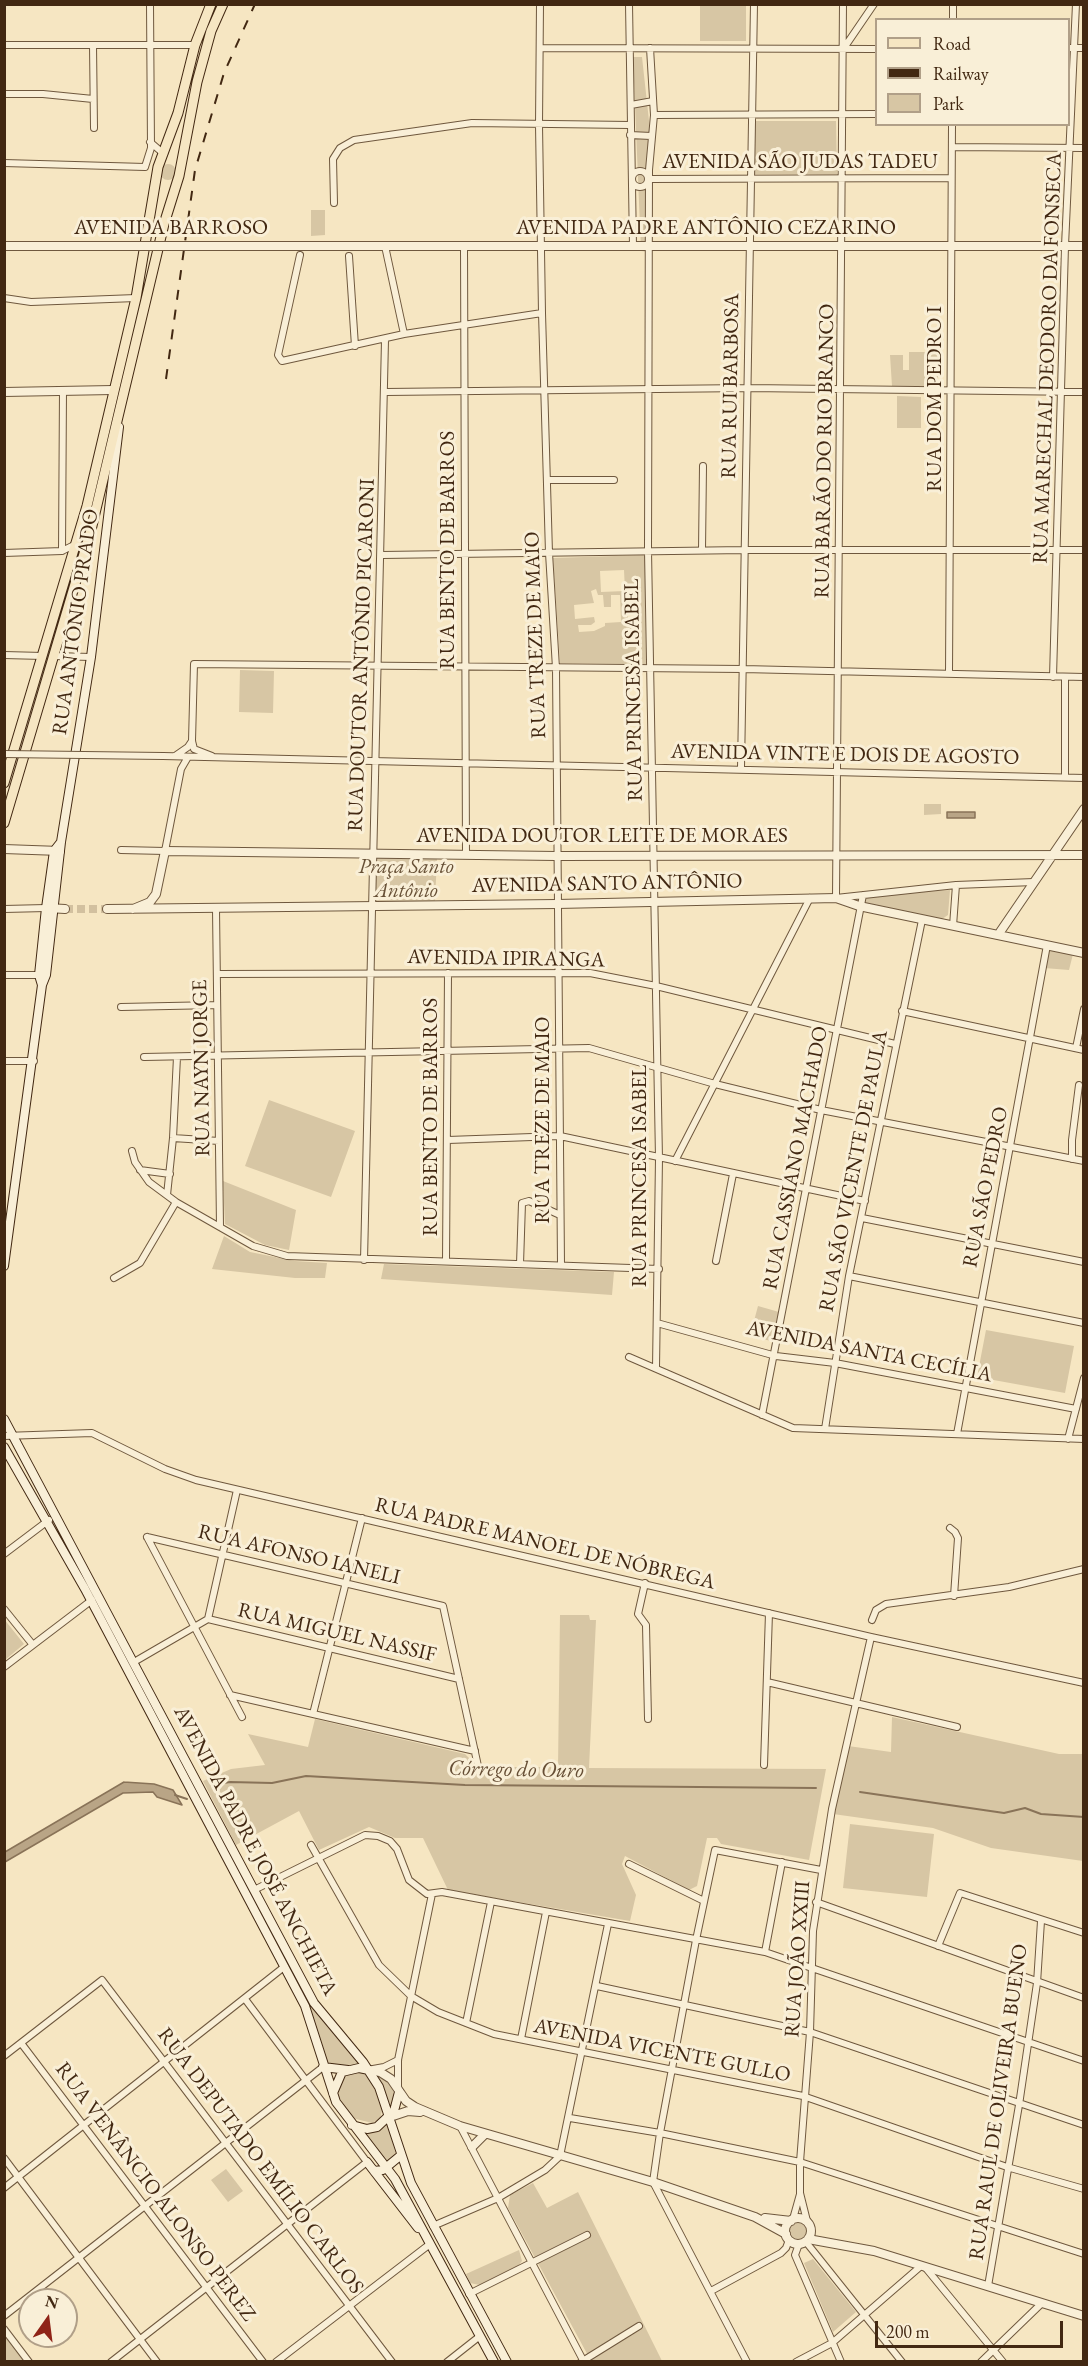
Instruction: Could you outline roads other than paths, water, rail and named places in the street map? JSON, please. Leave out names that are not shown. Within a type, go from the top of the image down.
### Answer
[{"type":"main road","points":[[4,823],[77,544],[136,298],[156,181],[178,113],[195,45],[211,4]]},
{"type":"main road","points":[[4,783],[91,530],[164,224],[176,185],[205,48],[223,4]]},
{"type":"main road","points":[[164,154],[180,166]]},
{"type":"main road","points":[[156,181],[162,186],[176,185]]},
{"type":"main road","name":"RUA ANTÔNIO PRADO","points":[[4,1266],[34,1061],[50,908],[91,657],[121,406]]},
{"type":"main road","name":"AVENIDA PADRE JOSÉ ANCHIETA","points":[[4,1419],[8,1435],[95,1598],[305,2006],[333,2094],[352,2124],[387,2167],[494,2361]]},
{"type":"main road","name":"AVENIDA PADRE JOSÉ ANCHIETA","points":[[4,1447],[52,1518]]},
{"type":"main road","name":"AVENIDA PADRE JOSÉ ANCHIETA","points":[[95,1598],[134,1662],[314,2003],[369,2070],[379,2087],[400,2156],[433,2226],[507,2361]]},
{"type":"main road","points":[[323,2067],[369,2070]]},
{"type":"main road","points":[[333,2094],[339,2076],[348,2070]]},
{"type":"main road","points":[[352,2124],[372,2128],[390,2117],[399,2092]]},
{"type":"main road","points":[[374,2171],[387,2167],[400,2156]]},
{"type":"main road","points":[[367,2162],[411,2221],[425,2235]]},
{"type":"street","points":[[145,167],[149,159],[150,142],[150,4]]},
{"type":"street","name":"RUA TREZE DE MAIO","points":[[540,4],[538,126],[542,313],[549,554],[556,668],[561,1264]]},
{"type":"street","points":[[628,4],[633,246]]},
{"type":"street","name":"RUA RUI BARBOSA","points":[[741,768],[753,4]]},
{"type":"street","name":"RUA BARÃO DO RIO BRANCO","points":[[836,898],[841,551],[843,4]]},
{"type":"street","points":[[844,49],[874,4]]},
{"type":"street","name":"RUA MARECHAL DEODORO DA FONSECA","points":[[1053,677],[1059,550],[1065,246],[1072,48],[1076,4]]},
{"type":"street","points":[[4,45],[195,45]]},
{"type":"street","points":[[93,45],[94,128]]},
{"type":"street","points":[[541,48],[875,49]]},
{"type":"street","name":"RUA PRINCESA ISABEL","points":[[650,48],[654,115],[648,179],[648,551],[659,1158],[656,1368]]},
{"type":"street","points":[[1072,48],[1083,48]]},
{"type":"street","points":[[4,94],[43,94],[93,99]]},
{"type":"street","points":[[631,105],[653,101]]},
{"type":"street","points":[[654,115],[875,114]]},
{"type":"street","points":[[334,203],[333,159],[340,148],[354,140],[472,123],[538,126],[630,125]]},
{"type":"street","name":"RUA DOM PEDRO I","points":[[950,674],[952,126]]},
{"type":"street","points":[[630,135],[651,136]]},
{"type":"street","points":[[150,142],[164,154]]},
{"type":"street","points":[[952,147],[1083,148]]},
{"type":"street","points":[[4,162],[145,167],[156,181]]},
{"type":"street","points":[[639,171],[647,174],[648,179],[643,186],[638,186],[632,178],[639,171]]},
{"type":"street","name":"AVENIDA SÃO JUDAS TADEU","points":[[648,179],[951,178]]},
{"type":"street","name":"AVENIDA PADRE ANTÔNIO CEZARINO","points":[[328,246],[1083,246]]},
{"type":"street","name":"AVENIDA BARROSO","points":[[4,248],[328,246]]},
{"type":"street","points":[[385,246],[404,334]]},
{"type":"street","name":"RUA BENTO DE BARROS","points":[[464,246],[466,855]]},
{"type":"street","points":[[300,255],[278,355],[282,361],[404,334],[542,313]]},
{"type":"street","points":[[349,256],[355,346]]},
{"type":"street","points":[[4,298],[31,302],[136,298]]},
{"type":"street","name":"RUA DOUTOR ANTÔNIO PICARONI","points":[[364,1260],[372,852],[386,392],[385,340]]},
{"type":"street","points":[[386,392],[748,388],[1083,392]]},
{"type":"street","points":[[62,551],[63,390]]},
{"type":"street","points":[[4,392],[114,390]]},
{"type":"street","points":[[702,550],[703,466]]},
{"type":"street","points":[[547,480],[614,480]]},
{"type":"street","points":[[4,553],[62,551],[77,544]]},
{"type":"street","points":[[382,555],[702,550],[1083,550]]},
{"type":"street","points":[[4,655],[91,657]]},
{"type":"street","points":[[212,756],[194,749],[192,741],[194,664],[743,669],[1083,677]]},
{"type":"street","points":[[1065,677],[1065,777]]},
{"type":"street","points":[[181,769],[174,756],[188,747],[192,741]]},
{"type":"street","name":"AVENIDA VINTE E DOIS DE AGOSTO","points":[[4,754],[212,756],[1083,778]]},
{"type":"street","points":[[161,908],[157,904],[156,894],[181,769],[188,757]]},
{"type":"street","points":[[998,935],[1083,809]]},
{"type":"street","points":[[4,849],[59,848]]},
{"type":"street","name":"AVENIDA DOUTOR LEITE DE MORAES","points":[[121,850],[556,856],[1083,855]]},
{"type":"street","name":"AVENIDA SANTO ANTÔNIO","points":[[107,909],[836,898],[956,885],[1034,882]]},
{"type":"street","points":[[953,926],[956,885]]},
{"type":"street","points":[[133,909],[150,902],[156,894]]},
{"type":"street","name":"RUA CASSIANO MACHADO","points":[[762,1414],[776,1356],[859,906],[863,895]]},
{"type":"street","points":[[675,1161],[810,898]]},
{"type":"street","points":[[836,898],[859,906],[1083,953]]},
{"type":"street","points":[[4,909],[65,909]]},
{"type":"street","name":"RUA NAYN JORGE","points":[[216,909],[220,1227]]},
{"type":"street","name":"RUA SÃO VICENTE DE PAULA","points":[[825,1429],[849,1276],[922,920]]},
{"type":"street","name":"RUA SÃO PEDRO","points":[[957,1434],[1047,945]]},
{"type":"street","name":"RUA BENTO DE BARROS","points":[[446,1261],[448,973]]},
{"type":"street","name":"AVENIDA IPIRANGA","points":[[217,974],[590,973],[656,986],[895,1044]]},
{"type":"street","points":[[4,975],[42,975]]},
{"type":"street","points":[[121,1007],[217,1005]]},
{"type":"street","points":[[1076,1048],[1083,1009]]},
{"type":"street","points":[[902,1011],[1083,1050]]},
{"type":"street","points":[[144,1057],[589,1048],[715,1084],[821,1110],[1083,1161]]},
{"type":"street","points":[[167,1196],[173,1138],[177,1057]]},
{"type":"street","points":[[4,1061],[34,1061]]},
{"type":"street","points":[[1072,1159],[1071,1140],[1079,1085]]},
{"type":"street","points":[[448,1140],[560,1136],[865,1201]]},
{"type":"street","points":[[173,1138],[219,1141]]},
{"type":"street","points":[[1062,1157],[1071,1140]]},
{"type":"street","points":[[132,1151],[140,1170],[149,1182],[167,1196],[253,1246],[287,1256],[659,1269]]},
{"type":"street","points":[[140,1170],[170,1174]]},
{"type":"street","points":[[716,1262],[733,1174]]},
{"type":"street","points":[[520,1264],[522,1203],[529,1201],[560,1215]]},
{"type":"street","points":[[114,1278],[140,1263],[176,1202]]},
{"type":"street","points":[[862,1218],[1083,1262]]},
{"type":"street","points":[[849,1276],[1083,1323]]},
{"type":"street","name":"AVENIDA SANTA CECÍLIA","points":[[657,1323],[776,1356],[836,1363],[1076,1409]]},
{"type":"street","points":[[629,1357],[793,1428],[1083,1439]]},
{"type":"street","points":[[1068,1439],[1083,1378]]},
{"type":"street","name":"RUA PADRE MANOEL DE NÓBREGA","points":[[8,1435],[92,1433],[165,1469],[237,1490],[871,1637],[1083,1683]]},
{"type":"street","points":[[134,1662],[196,1629],[208,1619],[237,1490]]},
{"type":"street","points":[[4,1554],[52,1518]]},
{"type":"street","points":[[313,1714],[362,1518]]},
{"type":"street","points":[[950,1528],[958,1538],[954,1596]]},
{"type":"street","name":"RUA AFONSO IANELI","points":[[196,1629],[147,1537],[443,1606],[459,1679]]},
{"type":"street","points":[[872,1620],[876,1610],[886,1604],[1009,1587],[1083,1569]]},
{"type":"street","points":[[645,1583],[638,1614],[646,1625],[648,1719]]},
{"type":"street","points":[[4,1666],[95,1598]]},
{"type":"street","points":[[4,1609],[33,1645]]},
{"type":"street","points":[[764,1765],[769,1613]]},
{"type":"street","name":"RUA MIGUEL NASSIF","points":[[208,1619],[459,1679]]},
{"type":"street","points":[[196,1629],[242,1717]]},
{"type":"street","name":"RUA JOÃO XXIII","points":[[809,2224],[800,2193],[800,2162],[803,2096],[810,2032],[811,1966],[816,1902],[831,1809],[871,1637]]},
{"type":"street","points":[[459,1679],[478,1766]]},
{"type":"street","points":[[767,1682],[957,1727]]},
{"type":"street","points":[[230,1695],[475,1751]]},
{"type":"street","points":[[254,1890],[365,1835],[384,1838],[397,1849],[412,1884],[432,1894],[442,1892],[765,1952],[1083,2061]]},
{"type":"street","name":"AVENIDA VICENTE GULLO","points":[[311,1845],[379,1965],[411,1996],[466,2024],[494,2034],[672,2072],[803,2096],[1007,2167],[1083,2189]]},
{"type":"street","points":[[747,2361],[653,2182],[660,2133],[714,1852],[717,1849],[821,1870]]},
{"type":"street","points":[[765,1952],[782,1862]]},
{"type":"street","points":[[629,1864],[704,1901]]},
{"type":"street","points":[[938,1946],[960,1893],[1083,1933]]},
{"type":"street","points":[[399,2092],[398,2060],[432,1894]]},
{"type":"street","points":[[466,2024],[491,1902]]},
{"type":"street","points":[[816,1902],[1083,1998]]},
{"type":"street","points":[[521,2039],[546,1912]]},
{"type":"street","name":"RUA RAUL DE OLIVEIRA BUENO","points":[[988,2286],[1019,2105],[1036,1983],[1041,1921]]},
{"type":"street","points":[[433,2226],[498,2198],[545,2170],[560,2156],[570,2118],[608,1924]]},
{"type":"street","points":[[4,2188],[284,1967]]},
{"type":"street","name":"RUA DEPUTADO EMÍLIO CARLOS","points":[[21,2043],[102,1980],[392,2361]]},
{"type":"street","points":[[597,1986],[810,2032],[1083,2126]]},
{"type":"street","points":[[111,2361],[367,2162],[245,1999]]},
{"type":"street","points":[[4,2056],[21,2043]]},
{"type":"street","name":"RUA VENÂNCIO ALONSO PEREZ","points":[[21,2043],[263,2361]]},
{"type":"street","points":[[369,2070],[384,2067],[398,2060]]},
{"type":"street","points":[[4,2316],[323,2067]]},
{"type":"street","points":[[369,2070],[385,2075],[415,2107],[460,2126],[653,2182],[755,2217],[787,2237],[804,2242],[837,2243],[923,2266],[1083,2316]]},
{"type":"street","points":[[390,2117],[408,2111],[432,2114]]},
{"type":"street","points":[[570,2118],[660,2133],[800,2162],[1083,2254]]},
{"type":"street","points":[[460,2126],[583,2361],[639,2325]]},
{"type":"street","points":[[472,2147],[485,2134]]},
{"type":"street","points":[[4,2158],[157,2361]]},
{"type":"street","name":"RUA JOÃO XXIII","points":[[792,2220],[800,2193]]},
{"type":"street","points":[[755,2217],[809,2224],[837,2243]]},
{"type":"street","points":[[711,2291],[781,2253],[786,2248],[792,2220]]},
{"type":"street","points":[[809,2224],[804,2242],[795,2255],[841,2361]]},
{"type":"street","points":[[469,2294],[587,2235]]},
{"type":"street","points":[[804,2242],[902,2361]]},
{"type":"street","points":[[276,2361],[430,2244]]},
{"type":"street","points":[[796,2361],[832,2343],[923,2266]]},
{"type":"street","points":[[923,2266],[1003,2361]]},
{"type":"street","points":[[981,2361],[1042,2303]]},
{"type":"street","points":[[4,2329],[29,2361]]},
{"type":"street","points":[[447,2361],[480,2336]]},
{"type":"waterway","name":"Córrego do Ouro","points":[[217,1784],[272,1783],[306,1776],[465,1785],[816,1788]]},
{"type":"waterway","name":"Córrego do Ouro","points":[[860,1792],[1004,1813],[1025,1808],[1041,1814],[1084,1817]]},
{"type":"waterway","points":[[175,1795],[187,1799]]},
{"type":"tunnel","points":[[65,909],[107,909]]},
{"type":"railway","points":[[166,379],[195,170],[224,73],[255,4]]},
{"type":"park label","name":"Praça Santo Antônio","points":[[406,879]]}]
